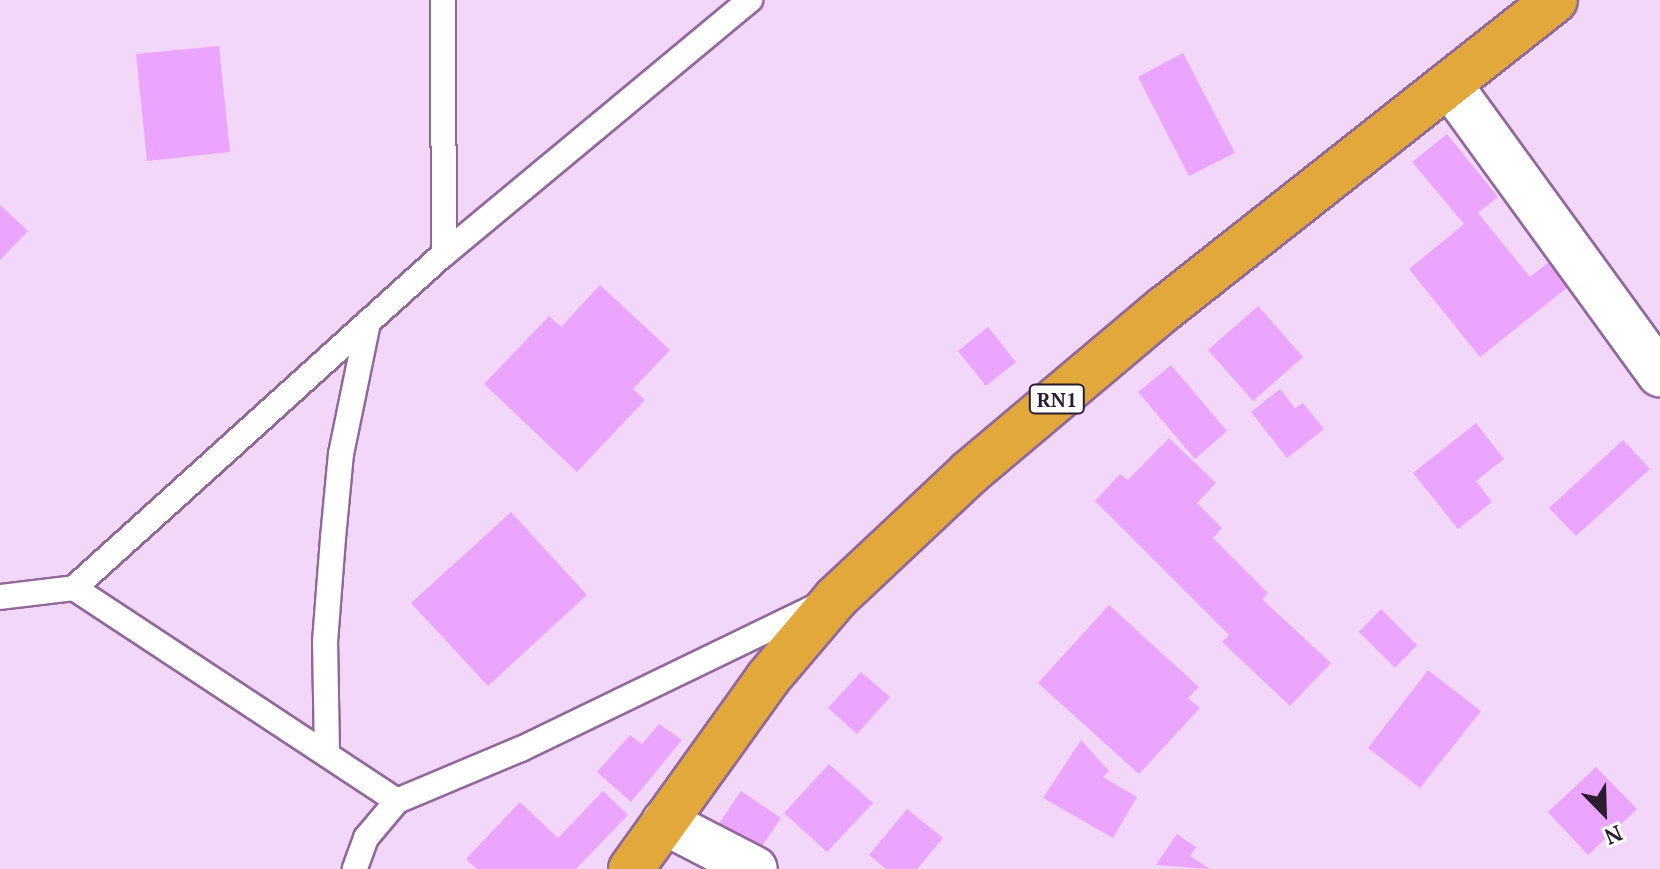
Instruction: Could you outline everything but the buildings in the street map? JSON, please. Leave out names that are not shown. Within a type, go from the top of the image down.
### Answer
[{"type":"highway","name":"RN1","points":[[631,869],[768,678],[836,598],[969,473],[1140,329],[1555,0]]},
{"type":"street","points":[[1449,84],[1660,374]]},
{"type":"street","points":[[664,822],[755,869]]},
{"type":"lane","points":[[443,0],[444,254]]},
{"type":"lane","points":[[0,577],[12,595],[74,588],[444,254],[750,0]]},
{"type":"lane","points":[[327,754],[325,642],[337,496],[368,322]]},
{"type":"lane","points":[[74,588],[397,801]]},
{"type":"lane","points":[[355,869],[366,838],[397,801],[521,749],[836,598]]}]
